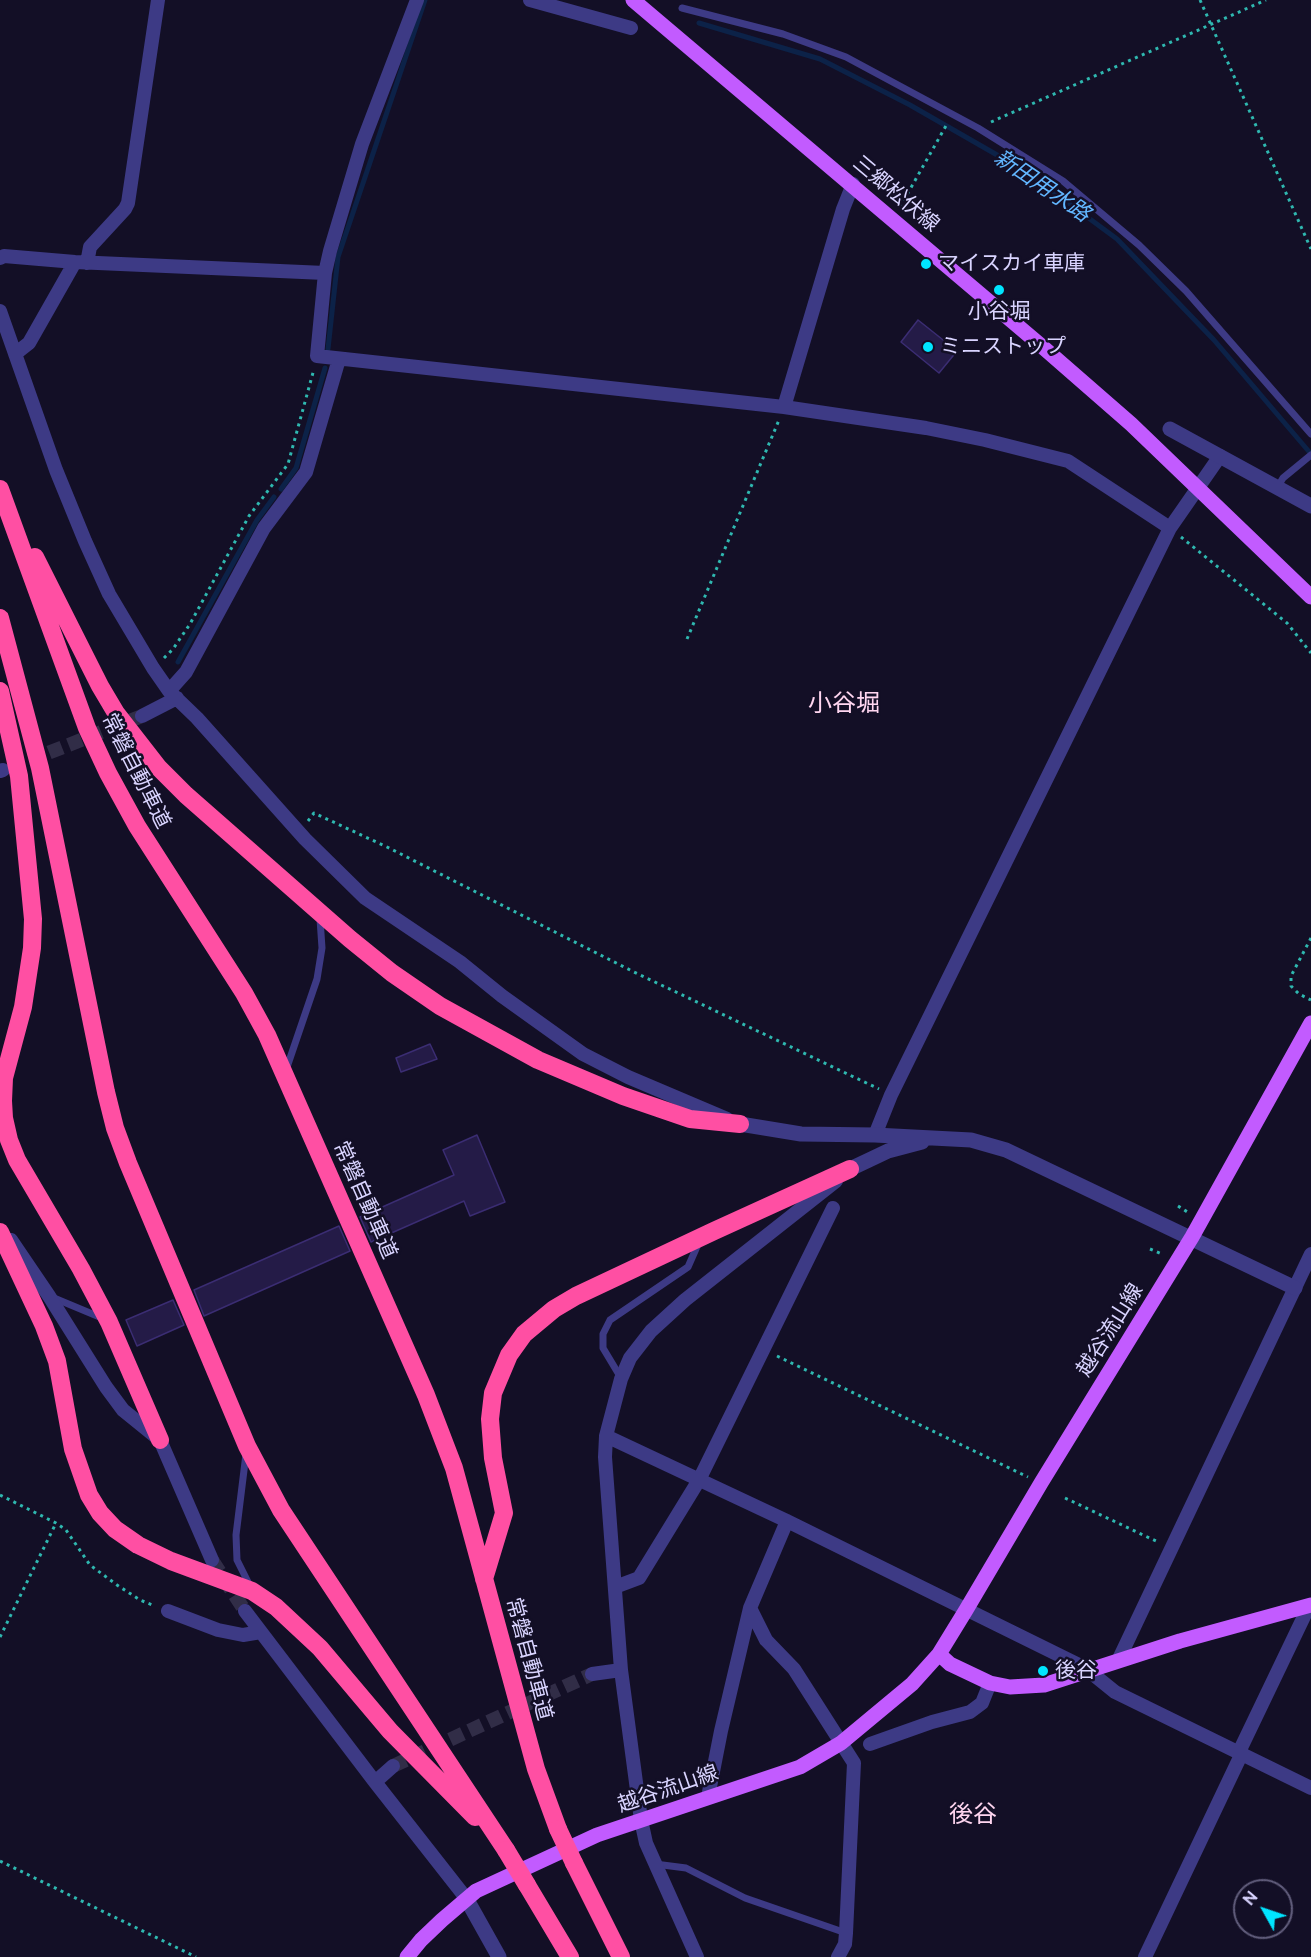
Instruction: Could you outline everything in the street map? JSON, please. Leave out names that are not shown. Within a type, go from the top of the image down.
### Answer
[{"type":"highway","points":[[0,487],[100,686],[116,713],[158,767],[186,795],[350,939],[417,991],[450,1012],[538,1060],[623,1096],[690,1119],[740,1124]]},
{"type":"highway","name":"常磐自動車道","points":[[0,487],[87,728],[108,773],[136,826],[244,993],[267,1035],[426,1395],[454,1468],[536,1769],[558,1829],[621,1957]]},
{"type":"highway","points":[[0,618],[40,768],[115,1128],[247,1446],[294,1529],[503,1846],[570,1957]]},
{"type":"highway","points":[[0,691],[19,776],[33,919],[32,948],[23,1007],[4,1078],[4,1118],[17,1160],[81,1269],[109,1322],[160,1440]]},
{"type":"highway","points":[[484,1579],[504,1513],[490,1419],[493,1393],[509,1355],[524,1334],[554,1309],[701,1237],[850,1169]]},
{"type":"highway","points":[[0,1232],[44,1326],[57,1361],[75,1458],[89,1495],[100,1513],[116,1529],[138,1545],[171,1561],[252,1591],[276,1607],[320,1648],[390,1731],[503,1846]]},
{"type":"main road","name":"三郷松伏線","points":[[633,0],[853,184],[1122,417],[1311,597]]},
{"type":"main road","name":"越谷流山線","points":[[407,1957],[421,1940],[466,1898],[490,1884],[586,1840],[800,1767],[842,1743],[912,1684],[939,1654],[1192,1237],[1311,1023]]},
{"type":"main road","points":[[939,1654],[950,1664],[990,1683],[1010,1687],[1044,1686],[1180,1641],[1310,1606]]},
{"type":"street","points":[[15,354],[29,343],[90,247],[128,203],[158,0]]},
{"type":"street","points":[[417,0],[362,144],[330,251],[325,273],[317,356],[784,407],[926,428],[1068,461],[1170,528]]},
{"type":"street","points":[[530,0],[631,28]]},
{"type":"street","points":[[784,407],[843,209],[853,184]]},
{"type":"street","points":[[0,258],[4,256],[81,262],[325,273]]},
{"type":"street","points":[[0,311],[56,470],[85,541],[110,594],[153,668],[173,694],[298,831],[365,898],[460,962],[502,996],[584,1054],[628,1077],[740,1124],[801,1134],[971,1140],[1006,1150],[1295,1288]]},
{"type":"street","points":[[142,716],[173,694],[264,528],[306,472],[339,359]]},
{"type":"street","points":[[1170,429],[1311,506]]},
{"type":"street","points":[[875,1135],[891,1095],[1170,528],[1220,456]]},
{"type":"street","points":[[697,1957],[646,1843],[621,1670],[605,1457],[606,1436],[621,1378],[630,1358],[651,1331],[686,1300],[850,1169],[888,1151],[945,1138]]},
{"type":"street","points":[[615,1587],[639,1578],[699,1480],[833,1208]]},
{"type":"street","points":[[0,1224],[49,1296],[91,1365],[123,1410],[160,1440],[212,1560]]},
{"type":"street","points":[[1118,1661],[1311,1254]]},
{"type":"street","points":[[606,1436],[787,1521],[1089,1671],[1115,1692],[1311,1788]]},
{"type":"street","points":[[708,1797],[750,1608],[787,1521]]},
{"type":"street","points":[[1145,1957],[1310,1606]]},
{"type":"street","points":[[750,1608],[766,1640],[794,1669],[854,1763],[846,1933],[845,1944],[838,1957]]},
{"type":"street","points":[[168,1611],[218,1630],[243,1635],[261,1632]]},
{"type":"street","points":[[245,1611],[466,1898],[499,1957]]},
{"type":"street","points":[[592,1674],[621,1670]]},
{"type":"street","points":[[870,1744],[932,1722],[970,1712],[982,1703],[990,1683]]},
{"type":"street","points":[[375,1782],[393,1766]]},
{"type":"lane","points":[[682,8],[783,34],[846,57],[978,128],[1063,181],[1139,245],[1193,299],[1311,434]]},
{"type":"lane","points":[[1277,488],[1283,478],[1308,458]]},
{"type":"lane","points":[[285,1073],[317,979],[322,948],[321,922],[316,908]]},
{"type":"lane","points":[[621,1378],[603,1348],[603,1334],[610,1320],[688,1267],[701,1237]]},
{"type":"lane","points":[[49,1296],[86,1310],[109,1322]]},
{"type":"lane","points":[[247,1446],[236,1535],[237,1560],[252,1591]]},
{"type":"lane","points":[[655,1864],[686,1868],[745,1898],[846,1933]]},
{"type":"path","points":[[1200,0],[1311,249]]},
{"type":"path","points":[[978,128],[1266,0]]},
{"type":"path","points":[[892,218],[940,133]]},
{"type":"path","points":[[153,668],[173,649],[190,624],[249,516],[288,464],[317,356]]},
{"type":"path","points":[[687,639],[784,407]]},
{"type":"path","points":[[1170,528],[1287,623],[1311,653]]},
{"type":"path","points":[[298,831],[314,813],[634,972],[891,1095]]},
{"type":"path","points":[[1311,938],[1291,976],[1291,986],[1299,994],[1311,1000]]},
{"type":"path","points":[[764,1350],[1041,1483]]},
{"type":"path","points":[[0,1495],[57,1523],[66,1530],[90,1565],[140,1600],[168,1611]]},
{"type":"path","points":[[1065,1497],[1171,1548]]},
{"type":"path","points":[[0,1637],[57,1523]]},
{"type":"path","points":[[0,1861],[196,1957]]},
{"type":"building","points":[[918,320],[957,351],[939,373],[901,342]]},
{"type":"building","points":[[430,1044],[437,1059],[401,1072],[396,1058]]},
{"type":"building","points":[[477,1135],[505,1202],[470,1216],[464,1201],[371,1242],[360,1217],[454,1175],[443,1150]]},
{"type":"building","points":[[339,1226],[350,1251],[204,1316],[194,1290]]},
{"type":"building","points":[[173,1300],[184,1325],[137,1346],[126,1320]]},
{"type":"waterway","points":[[328,349],[338,257],[425,0]]},
{"type":"waterway","name":"新田用水路","points":[[699,23],[820,59],[910,105],[1025,171],[1117,239],[1214,340],[1311,454]]},
{"type":"waterway","points":[[281,489],[296,468],[325,368]]},
{"type":"waterway","points":[[178,662],[257,520],[274,497]]},
{"type":"tunnel","points":[[10,768],[142,716]]},
{"type":"tunnel","points":[[212,1560],[245,1611]]},
{"type":"tunnel","points":[[393,1766],[592,1674]]},
{"type":"place","name":"マイスカイ車庫","points":[[926,264]]},
{"type":"place","name":"小谷堀","points":[[999,290]]},
{"type":"place","name":"ミニストップ","points":[[928,347]]},
{"type":"place","name":"後谷","points":[[1043,1671]]},
{"type":"district","name":"小谷堀","points":[[844,704]]},
{"type":"district","name":"後谷","points":[[973,1815]]}]
